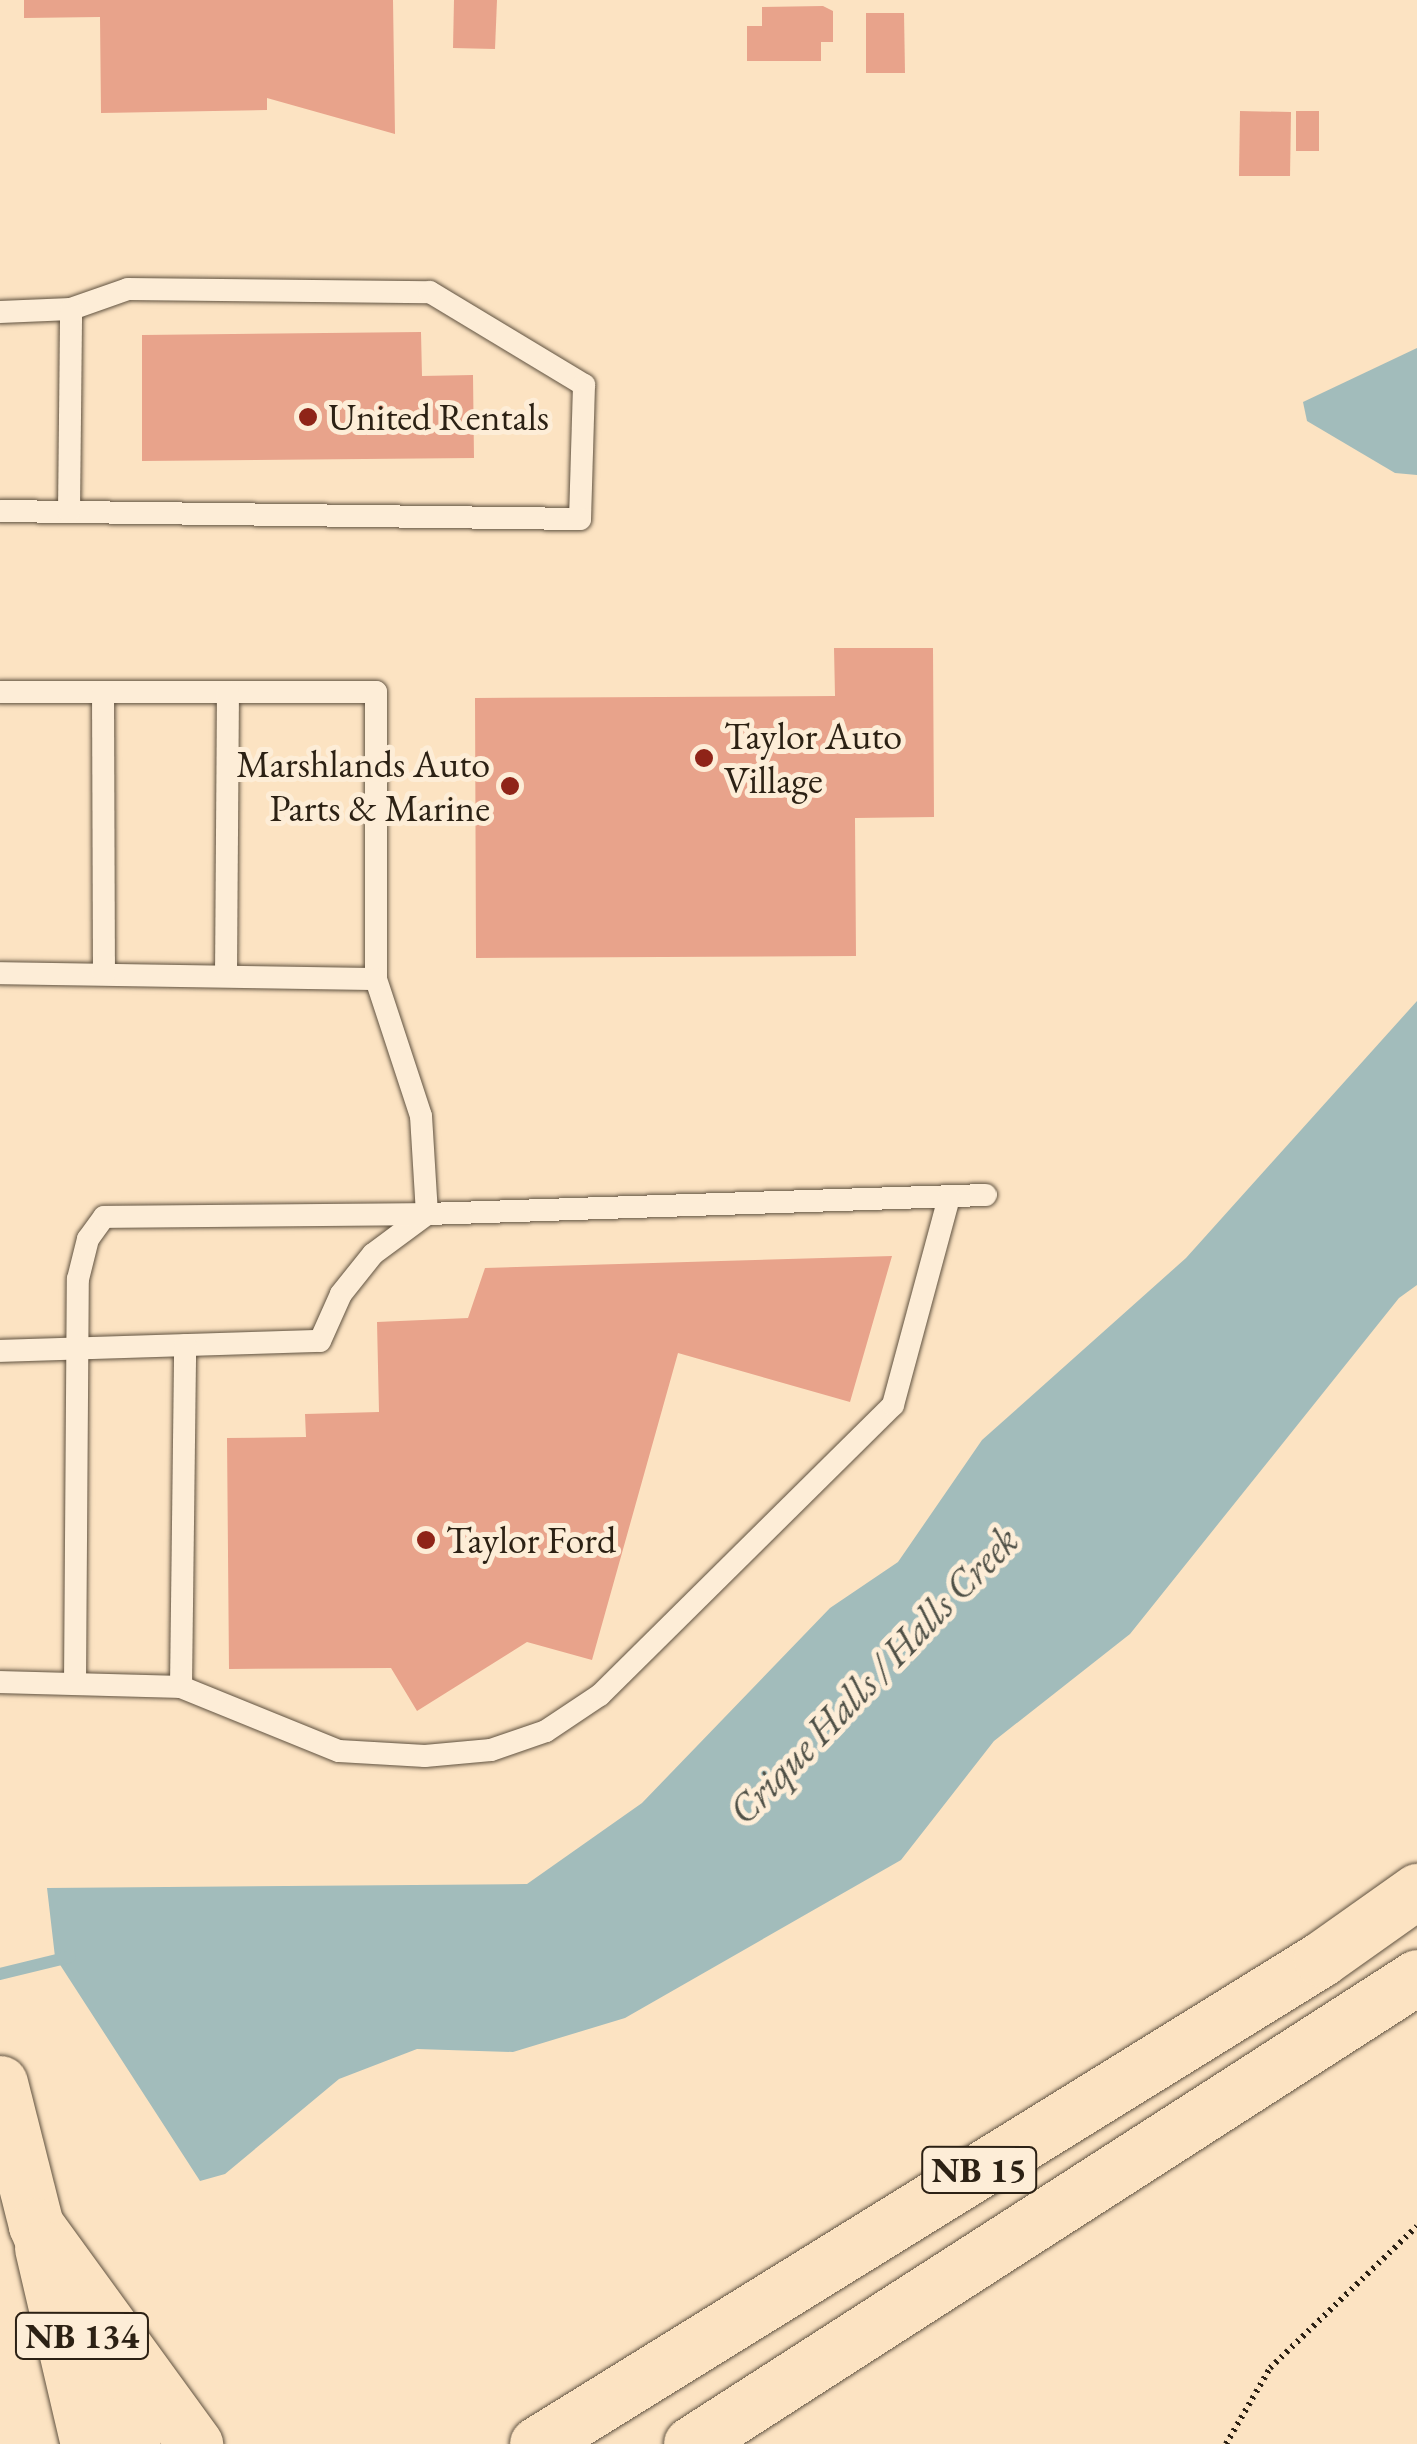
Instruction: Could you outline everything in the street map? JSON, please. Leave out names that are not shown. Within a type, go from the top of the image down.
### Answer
[{"type":"main road","name":"NB 15","points":[[537,2444],[1321,1959],[1417,1891]]},
{"type":"main road","name":"NB 15","points":[[690,2444],[1417,1977]]},
{"type":"main road","name":"NB 134","points":[[3,2099],[36,2226],[118,2425],[133,2444]]},
{"type":"main road","points":[[36,2226],[88,2444]]},
{"type":"main road","points":[[36,2226],[195,2444]]},
{"type":"lane","points":[[0,312],[71,309],[128,289],[430,292],[584,385],[580,520],[0,510]]},
{"type":"lane","points":[[70,512],[71,309]]},
{"type":"lane","points":[[0,692],[376,692],[376,979],[420,1116],[427,1214]]},
{"type":"lane","points":[[103,692],[104,974]]},
{"type":"lane","points":[[226,976],[228,692]]},
{"type":"lane","points":[[0,972],[376,979]]},
{"type":"lane","points":[[75,1684],[78,1279],[88,1239],[104,1217],[427,1214],[986,1195]]},
{"type":"lane","points":[[0,1682],[181,1687],[338,1751],[425,1756],[491,1750],[546,1730],[600,1694],[893,1405],[949,1196]]},
{"type":"lane","points":[[0,1351],[320,1341],[341,1294],[373,1254],[427,1214]]},
{"type":"lane","points":[[181,1687],[185,1345]]},
{"type":"path","points":[[1226,2444],[1270,2368],[1417,2226]]},
{"type":"water","points":[[1417,348],[1417,475],[1395,473],[1307,421],[1303,402]]},
{"type":"water","points":[[1417,1001],[1417,1285],[1399,1298],[1130,1634],[994,1741],[901,1860],[625,2018],[513,2052],[417,2049],[339,2079],[225,2174],[200,2181],[55,1957],[47,1888],[527,1884],[642,1803],[830,1608],[898,1562],[982,1440],[1186,1258]]},
{"type":"building","points":[[24,0],[393,0],[395,134],[267,98],[267,110],[101,113],[100,17],[24,18]]},
{"type":"building","points":[[454,0],[497,0],[495,49],[453,48]]},
{"type":"building","points":[[823,6],[833,11],[833,42],[821,42],[821,61],[747,61],[747,26],[762,26],[762,7]]},
{"type":"building","points":[[866,13],[904,13],[905,73],[866,73]]},
{"type":"building","points":[[1240,111],[1291,112],[1290,176],[1239,176]]},
{"type":"building","points":[[1296,111],[1319,111],[1319,151],[1296,151]]},
{"type":"building","name":"United Rentals","points":[[421,332],[422,376],[473,375],[474,458],[142,461],[142,335]]},
{"type":"building","name":"Taylor Auto Village","points":[[834,648],[933,648],[934,817],[855,818],[856,956],[476,958],[475,698],[835,696]]},
{"type":"building","name":"Taylor Ford","points":[[892,1256],[850,1402],[678,1353],[592,1660],[527,1642],[417,1711],[391,1668],[229,1669],[227,1438],[306,1437],[305,1414],[379,1412],[377,1322],[468,1318],[485,1268]]},
{"type":"waterway","name":"Crique Halls / Halls Creek","points":[[0,1974],[70,1957]]},
{"type":"place","name":"United Rentals","points":[[308,417]]},
{"type":"place","name":"Taylor Auto Village","points":[[704,758]]},
{"type":"place","name":"Marshlands Auto Parts & Marine","points":[[510,786]]},
{"type":"place","name":"Taylor Ford","points":[[426,1540]]}]
